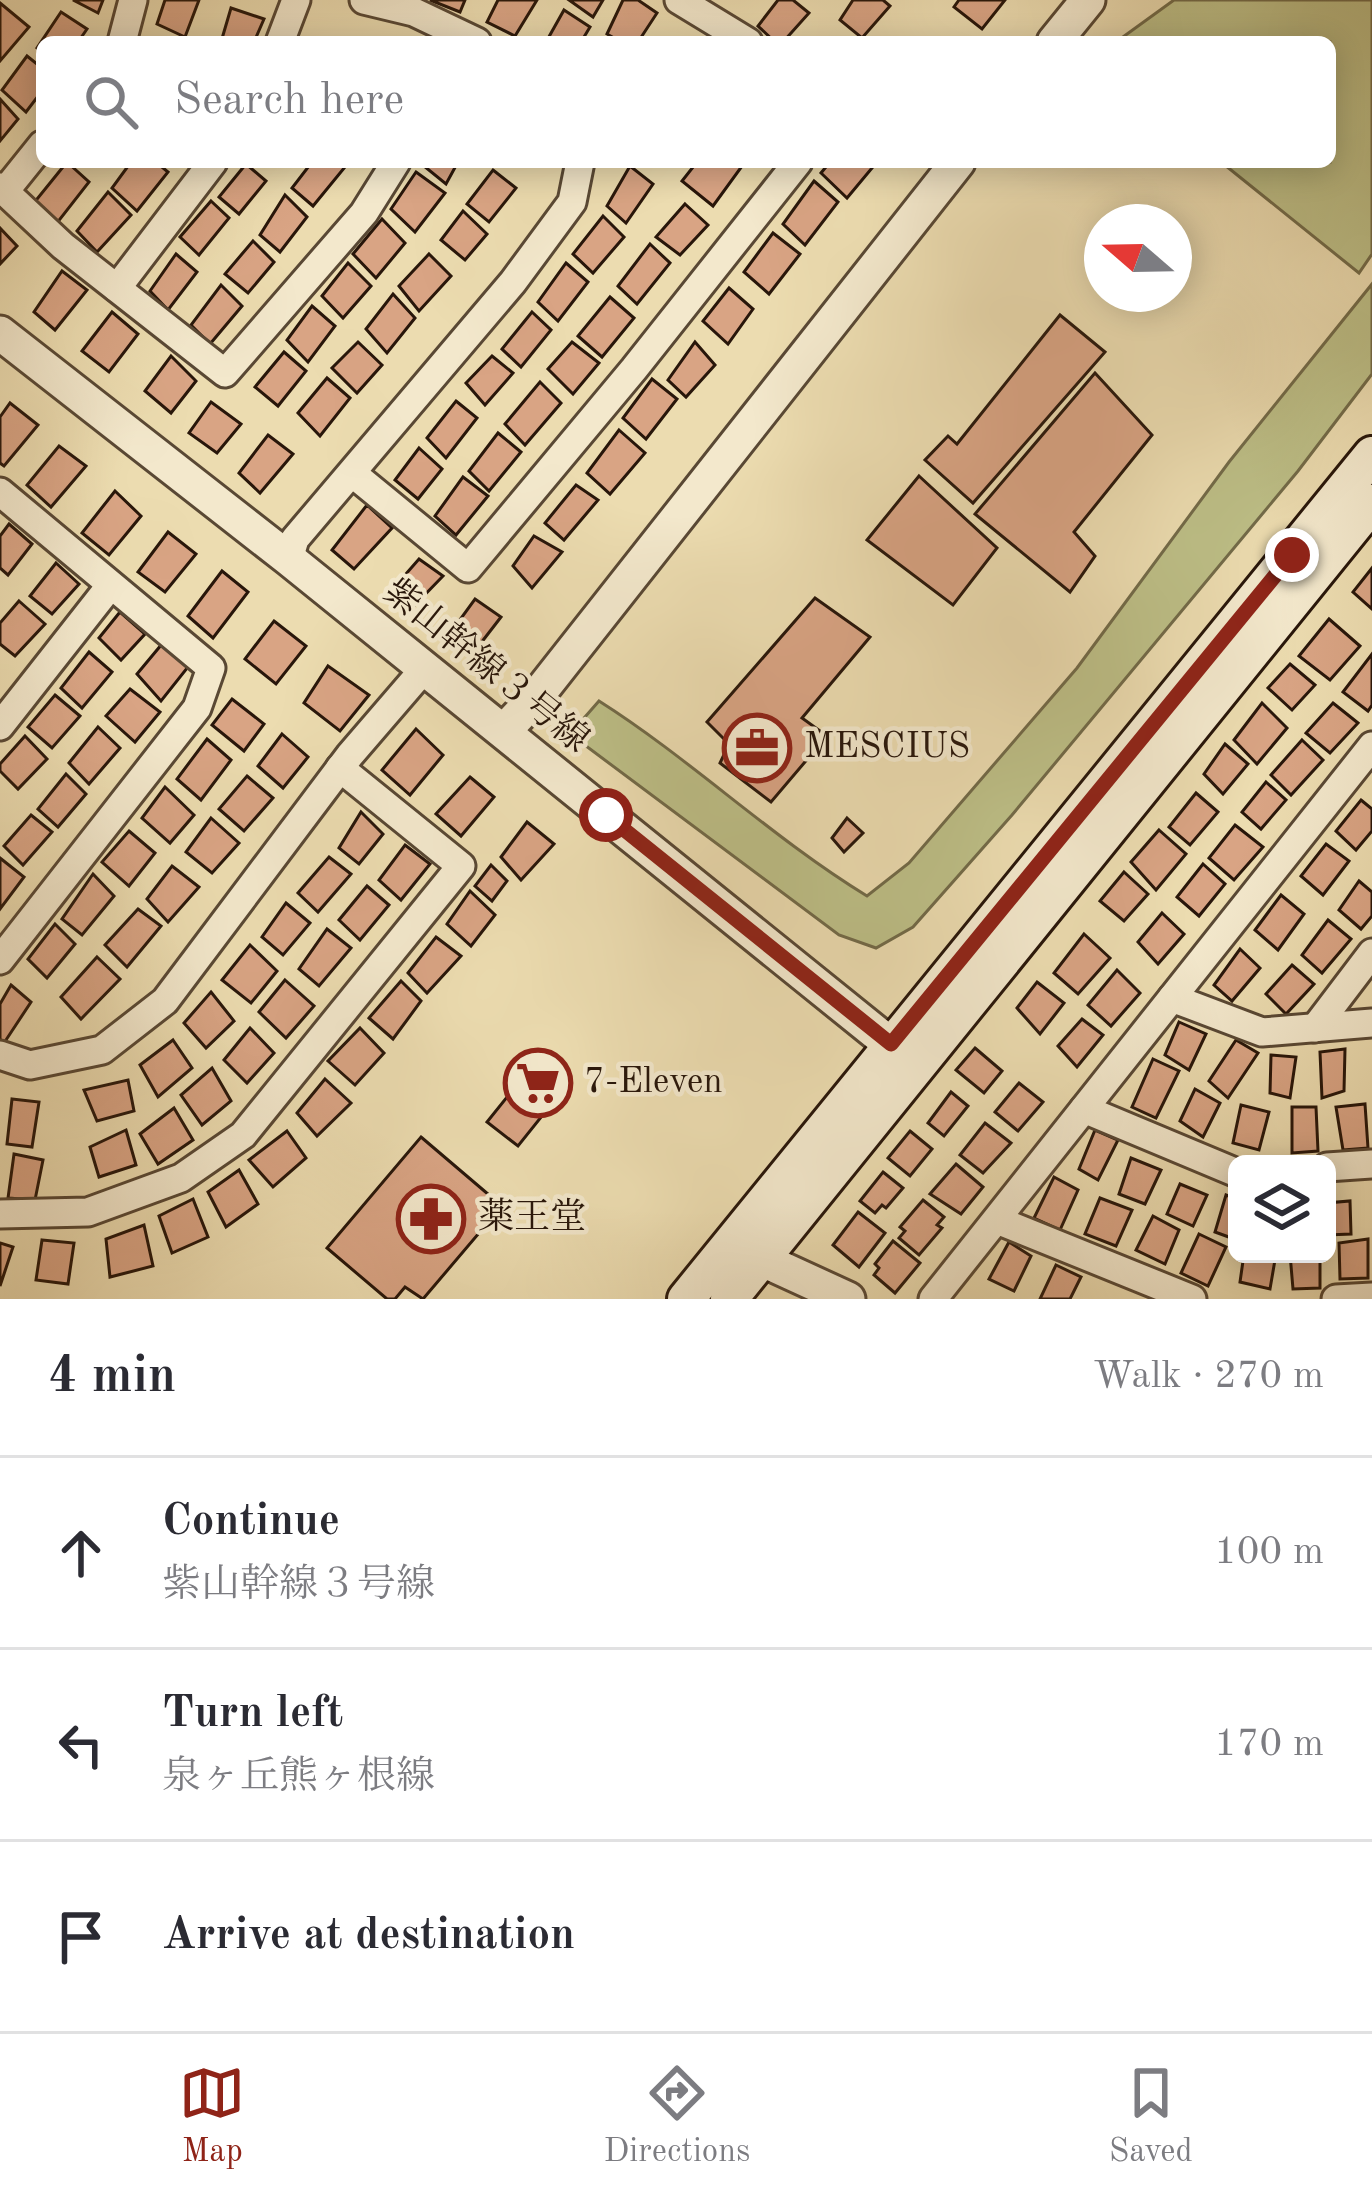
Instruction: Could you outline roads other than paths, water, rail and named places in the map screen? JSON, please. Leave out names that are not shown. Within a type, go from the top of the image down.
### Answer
[{"type":"main road","points":[[729,1299],[763,1260],[904,1055],[1372,455]]},
{"type":"main road","points":[[686,1299],[904,1055],[1372,503]]},
{"type":"street","points":[[124,36],[134,0]]},
{"type":"street","points":[[282,36],[296,0]]},
{"type":"street","points":[[364,0],[410,5],[460,36]]},
{"type":"street","points":[[680,0],[738,36]]},
{"type":"street","points":[[1059,36],[1088,0]]},
{"type":"street","points":[[36,152],[2,189],[63,246],[225,373],[364,212],[392,168]]},
{"type":"street","points":[[117,288],[208,168]]},
{"type":"street","points":[[289,559],[296,539],[513,282],[572,202],[579,168]]},
{"type":"street","points":[[352,472],[468,568],[793,168]]},
{"type":"street","points":[[504,731],[537,696],[953,168]]},
{"type":"street","name":"紫山幹線３号線","points":[[0,333],[289,559],[904,1055]]},
{"type":"street","points":[[0,492],[211,668],[196,708],[0,960]]},
{"type":"street","points":[[0,726],[110,586]]},
{"type":"street","points":[[0,1055],[29,1064],[102,1050],[165,1001],[340,768],[424,669]]},
{"type":"street","points":[[933,1299],[1372,746]]},
{"type":"street","points":[[0,1214],[88,1212],[181,1178],[243,1135],[461,866],[340,768]]},
{"type":"street","points":[[1315,1028],[1372,953]]},
{"type":"street","points":[[1172,998],[1262,1032],[1372,1023]]},
{"type":"street","points":[[1084,1109],[1228,1170]]},
{"type":"street","points":[[1336,1167],[1372,1164]]},
{"type":"street","points":[[997,1220],[1192,1299]]},
{"type":"street","points":[[763,1260],[848,1299]]},
{"type":"street","points":[[1336,1299],[1372,1297]]},
{"type":"place","name":"MESCIUS","points":[[757,748]]},
{"type":"place","name":"7-Eleven","points":[[538,1083]]},
{"type":"place","name":"薬王堂","points":[[431,1219]]}]
